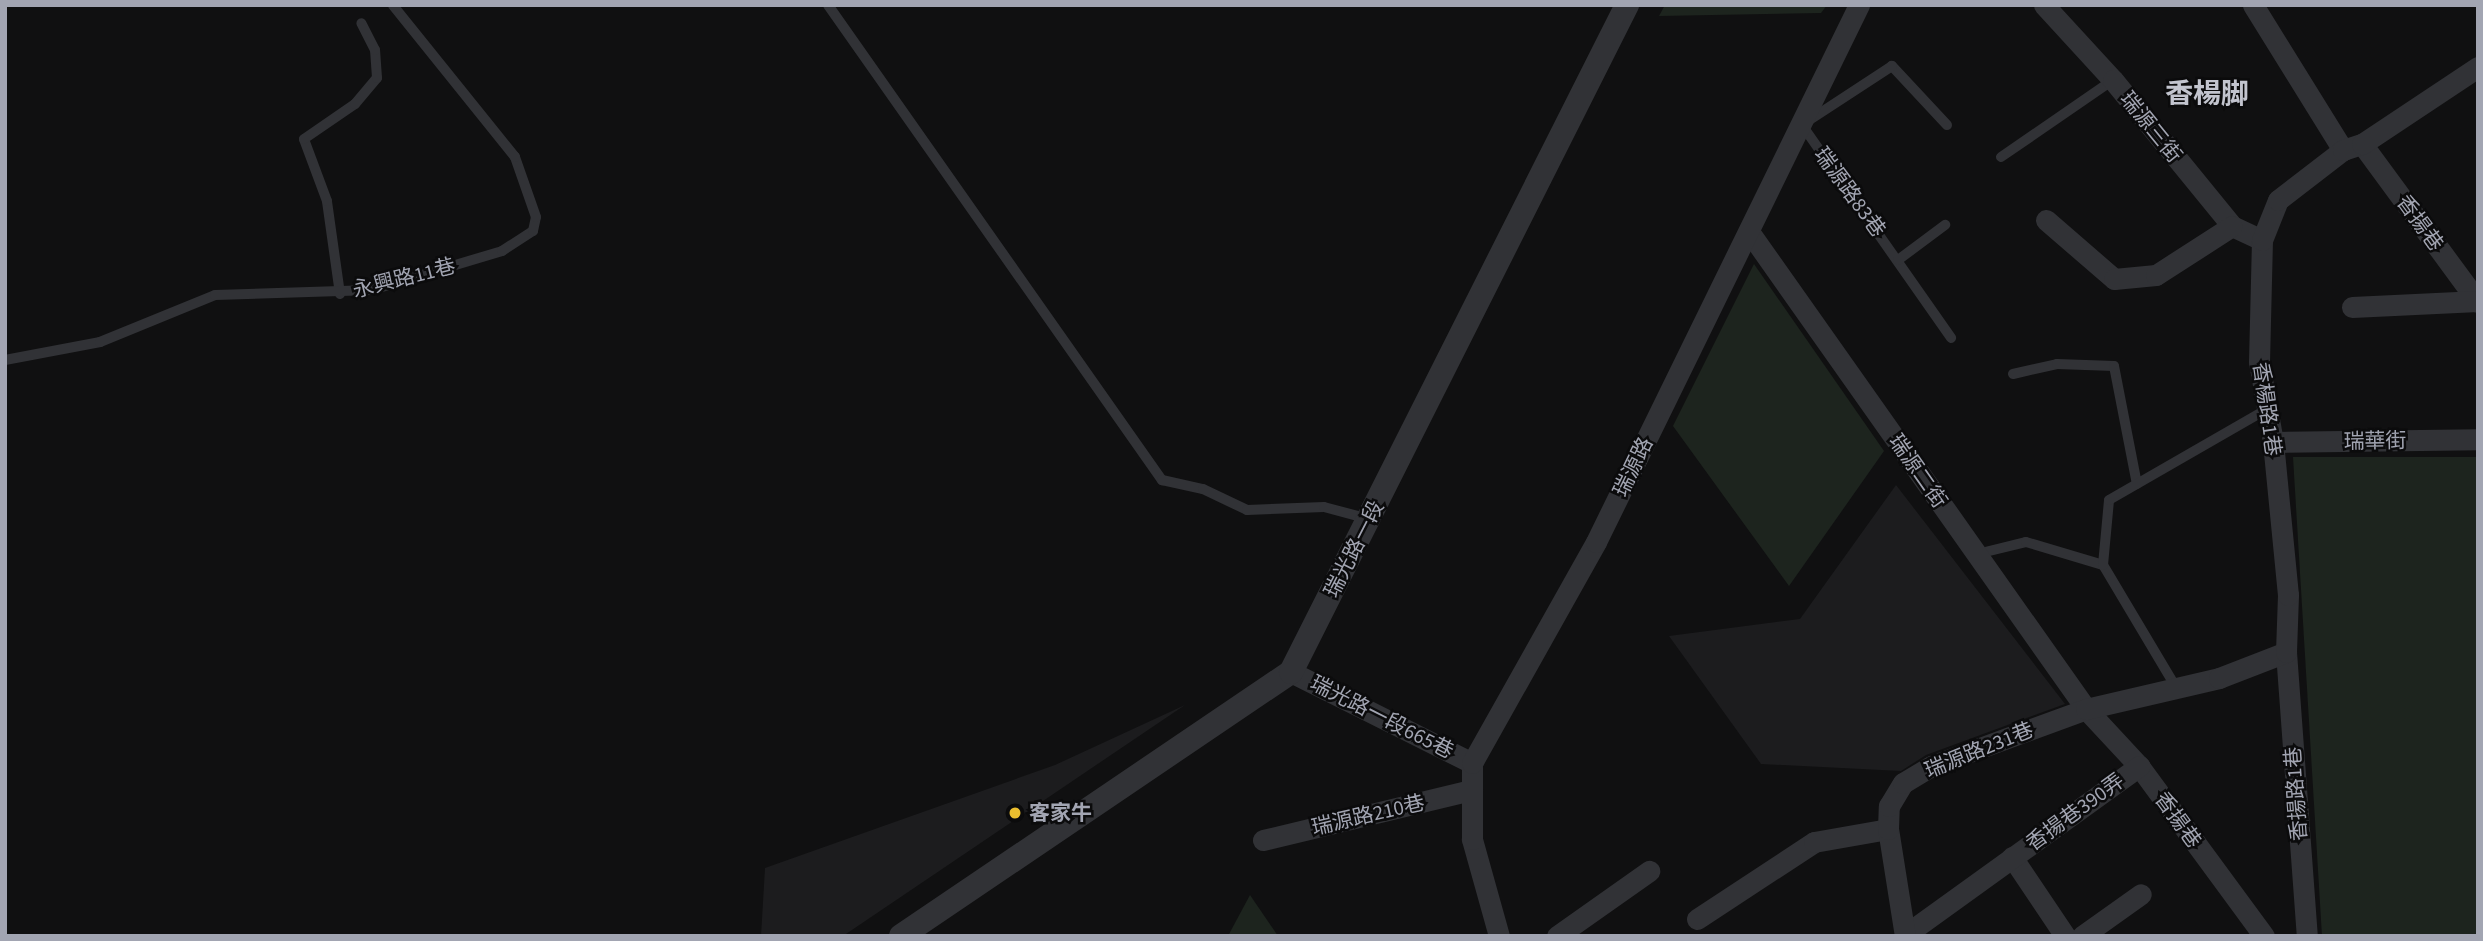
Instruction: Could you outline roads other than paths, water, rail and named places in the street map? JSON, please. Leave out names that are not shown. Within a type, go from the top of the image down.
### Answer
[{"type":"street","name":"瑞光路一段","points":[[901,936],[1291,672],[1627,5]]},
{"type":"street","name":"瑞源路","points":[[1499,936],[1472,839],[1472,763],[1596,542],[1750,233],[1859,5]]},
{"type":"street","name":"香揚巷","points":[[2253,5],[2353,147],[2478,302]]},
{"type":"street","name":"瑞源三街","points":[[2050,7],[2232,226],[2262,240]]},
{"type":"street","name":"香楊路1巷","points":[[2286,653],[2288,595],[2273,442],[2259,362],[2262,240],[2278,200],[2353,147],[2478,67]]},
{"type":"street","points":[[2046,220],[2114,279],[2156,275],[2232,226]]},
{"type":"street","name":"瑞源二街","points":[[1750,233],[2086,709]]},
{"type":"street","name":"香揚巷","points":[[2351,307],[2478,302]]},
{"type":"street","name":"瑞華街","points":[[2273,442],[2478,439]]},
{"type":"street","points":[[2086,709],[2177,689],[2286,653]]},
{"type":"street","name":"香揚路1巷","points":[[2286,653],[2307,936]]},
{"type":"street","name":"瑞光路一段665巷","points":[[1291,672],[1472,763]]},
{"type":"street","name":"香揚巷","points":[[2086,709],[2139,766],[2264,936]]},
{"type":"street","name":"瑞源路231巷","points":[[1905,935],[1888,829],[1889,806],[1913,777],[1931,766],[2086,709]]},
{"type":"street","name":"香揚巷390弄","points":[[1905,935],[2139,766]]},
{"type":"street","name":"瑞源路210巷","points":[[1263,840],[1472,790]]},
{"type":"street","points":[[1697,919],[1814,842],[1888,829]]},
{"type":"street","points":[[2012,857],[2065,936]]},
{"type":"street","points":[[1557,936],[1649,871]]},
{"type":"street","points":[[2082,936],[2141,894]]},
{"type":"lane","name":"永興路11巷","points":[[5,360],[100,342],[215,296],[340,294],[372,290],[502,251],[533,231],[536,217],[515,157],[393,5]]},
{"type":"lane","points":[[828,5],[1162,480],[1203,489],[1247,510],[1324,507],[1370,519]]},
{"type":"lane","points":[[340,294],[327,201],[304,139],[355,104],[377,78],[374,50],[360,23]]},
{"type":"lane","points":[[1802,125],[1892,66],[1947,125]]},
{"type":"lane","points":[[2001,157],[2113,80]]},
{"type":"lane","name":"瑞源路83巷","points":[[1802,125],[1951,338]]},
{"type":"lane","points":[[1898,260],[1945,225]]},
{"type":"lane","points":[[2013,374],[2057,364],[2114,366],[2137,484]]},
{"type":"lane","points":[[2177,689],[2103,565],[2109,500],[2267,409]]},
{"type":"lane","points":[[1977,554],[2026,542],[2103,565]]},
{"type":"place","name":"客家牛","points":[[1015,813]]},
{"type":"district","name":"香楊脚","points":[[2207,94]]}]
